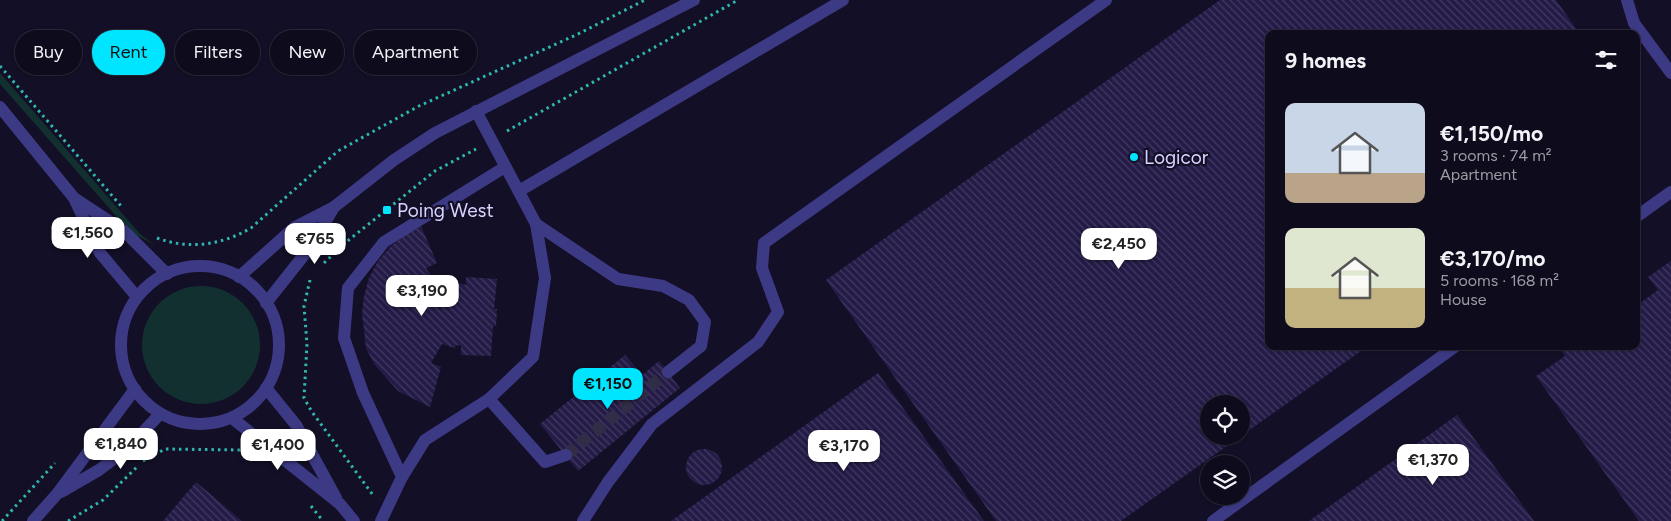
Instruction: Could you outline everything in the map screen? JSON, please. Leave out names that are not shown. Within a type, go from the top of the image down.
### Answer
[{"type":"street","points":[[239,277],[295,227],[334,207],[394,160],[434,133],[694,0]]},
{"type":"street","points":[[520,191],[843,0]]},
{"type":"street","points":[[583,521],[608,482],[652,424],[758,342],[778,312],[762,268],[764,243],[1106,0]]},
{"type":"street","points":[[1627,0],[1634,23],[1639,30]]},
{"type":"street","points":[[1640,31],[1671,73]]},
{"type":"street","points":[[0,108],[74,198],[100,254],[138,297]]},
{"type":"street","points":[[384,517],[402,477],[425,440],[489,399],[533,357],[546,278],[536,224],[476,111]]},
{"type":"street","points":[[402,477],[363,393],[344,338],[348,288],[384,242],[506,167]]},
{"type":"street","points":[[1640,214],[1671,192]]},
{"type":"street","points":[[74,198],[124,231],[166,274]]},
{"type":"street","points":[[266,303],[312,245],[334,207]]},
{"type":"street","points":[[536,224],[618,280],[663,286],[689,300],[705,322],[701,346],[668,372]]},
{"type":"street","points":[[196,267],[225,270],[239,277],[254,288],[266,303],[273,317],[279,346],[273,375],[266,388],[257,400],[232,418],[218,422],[196,424],[174,420],[160,414],[142,399],[123,364],[122,343],[125,322],[138,297],[155,280],[166,274],[196,267]]},
{"type":"street","points":[[1213,521],[1450,350]]},
{"type":"street","points":[[266,388],[296,425],[340,504],[354,521]]},
{"type":"street","points":[[33,521],[56,494],[135,389]]},
{"type":"street","points":[[489,399],[545,462],[566,455]]},
{"type":"street","points":[[56,494],[98,470],[128,448],[160,414]]},
{"type":"street","points":[[232,418],[340,504]]},
{"type":"path","points":[[155,236],[170,242],[189,246],[214,243],[239,235],[251,228],[335,153],[346,146],[419,106],[576,35],[645,0]]},
{"type":"path","points":[[320,268],[345,243],[435,171],[738,0]]},
{"type":"path","points":[[0,66],[125,210]]},
{"type":"path","points":[[314,274],[309,281],[304,306],[307,344],[304,398],[384,517]]},
{"type":"path","points":[[68,521],[103,500],[143,461],[165,449],[239,449],[246,451]]},
{"type":"path","points":[[2,521],[58,460]]},
{"type":"green space","points":[[0,73],[140,234],[155,245],[132,233],[116,216],[0,84]]},
{"type":"green space","points":[[201,286],[224,290],[243,303],[256,322],[260,345],[256,368],[243,387],[224,400],[201,404],[178,400],[159,387],[146,368],[142,345],[146,322],[159,303],[178,290]]},
{"type":"building","name":"Logicor","points":[[1220,0],[1556,0],[1577,30],[1265,30],[1265,350],[1362,350],[1250,430],[1250,395],[1200,395],[1200,445],[1228,445],[1214,455],[1200,455],[1200,465],[1121,521],[996,521],[826,280]]},
{"type":"building","points":[[421,226],[437,263],[426,268],[439,287],[455,282],[466,285],[466,277],[497,279],[494,309],[497,309],[496,326],[493,326],[491,356],[461,355],[461,346],[456,345],[455,348],[442,344],[431,363],[441,367],[430,407],[398,391],[374,364],[366,348],[362,313],[369,278],[378,261],[391,246]]},
{"type":"building","points":[[1671,261],[1671,521],[1639,521],[1536,376],[1565,356],[1561,350],[1640,350],[1640,303],[1658,290],[1648,277]]},
{"type":"building","points":[[625,355],[642,375],[659,361],[680,388],[578,471],[540,424]]},
{"type":"building","points":[[878,373],[984,521],[671,521]]},
{"type":"building","points":[[1457,415],[1534,521],[1309,521]]},
{"type":"building","points":[[704,449],[711,450],[717,454],[721,460],[721,474],[717,480],[711,484],[704,485],[697,484],[691,480],[687,474],[686,467],[687,460],[691,454],[697,450]]},
{"type":"building","points":[[196,482],[242,521],[163,521]]},
{"type":"tunnel","points":[[566,455],[668,372]]},
{"type":"place","name":"Logicor","points":[[1134,157]]},
{"type":"place","name":"Poing West","points":[[387,210]]}]
